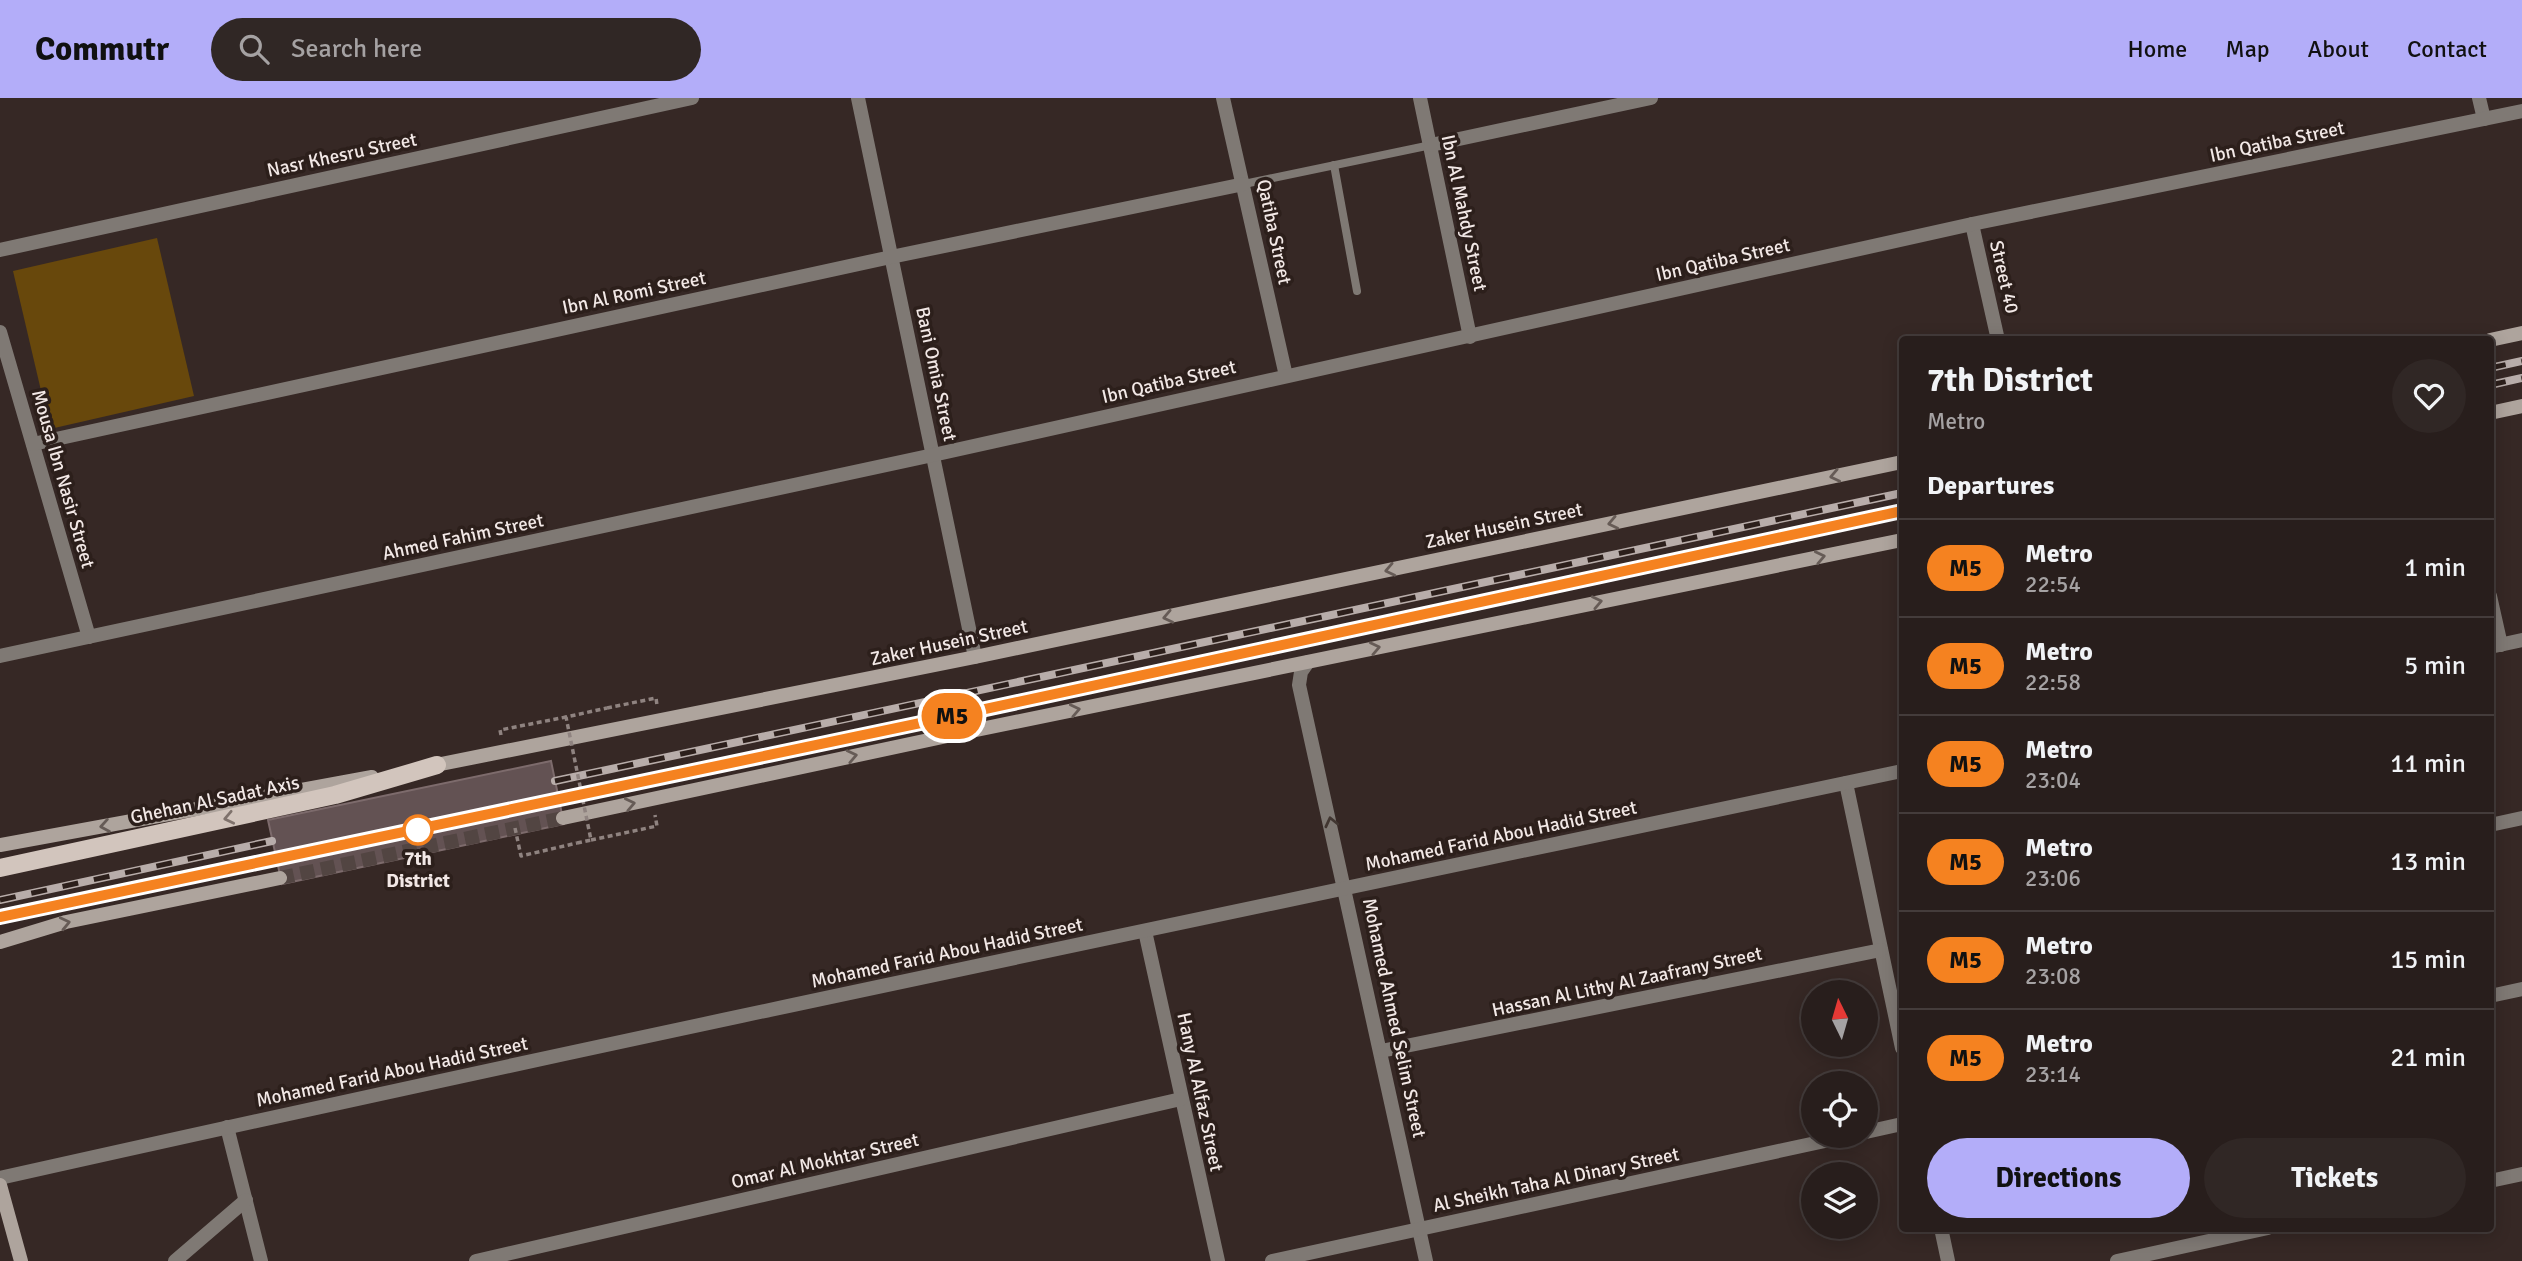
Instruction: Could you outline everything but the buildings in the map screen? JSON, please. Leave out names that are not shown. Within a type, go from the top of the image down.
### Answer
[{"type":"main road","points":[[2494,339],[2522,333]]},
{"type":"main road","points":[[2494,412],[2522,406]]},
{"type":"main road","name":"Zaker Husein Street","points":[[0,845],[437,765],[975,657],[1899,463]]},
{"type":"main road","points":[[563,818],[1899,541]]},
{"type":"main road","name":"Ghehan Al Sadat Axis","points":[[0,868],[335,795],[437,765]]},
{"type":"main road","points":[[0,942],[66,922],[280,878]]},
{"type":"main road","points":[[0,1185],[21,1261]]},
{"type":"street","name":"Nasr Khesru Street","points":[[0,250],[692,98]]},
{"type":"street","name":"Bani Omia Street","points":[[858,98],[975,657]]},
{"type":"street","name":"Qatiba Street","points":[[1223,98],[1286,376]]},
{"type":"street","name":"Ibn Al Mahdy Street","points":[[1420,98],[1470,337]]},
{"type":"street","points":[[1431,145],[1651,98]]},
{"type":"street","points":[[2479,98],[2484,119]]},
{"type":"street","name":"Ibn Qatiba Street","points":[[933,455],[1972,224],[2522,111]]},
{"type":"street","name":"Ibn Al Romi Street","points":[[33,444],[891,257],[1244,184]]},
{"type":"street","name":"Street 40","points":[[1972,224],[1997,336]]},
{"type":"street","name":"Mousa Ibn Nasir Street","points":[[0,331],[89,637]]},
{"type":"street","name":"Ahmed Fahim Street","points":[[0,656],[933,455]]},
{"type":"street","points":[[2496,646],[2522,640]]},
{"type":"street","name":"Mohamed Ahmed Selim Street","points":[[1308,662],[1301,672],[1300,685],[1426,1261]]},
{"type":"street","name":"Mohamed Farid Abou Hadid Street","points":[[0,1178],[228,1127],[1899,772]]},
{"type":"street","points":[[1846,783],[1899,1034]]},
{"type":"street","points":[[2494,824],[2522,817]]},
{"type":"street","name":"Hany Al Alfaz Street","points":[[1145,931],[1218,1261]]},
{"type":"street","name":"Hassan Al Lithy Al Zaafrany Street","points":[[1381,1051],[1881,950]]},
{"type":"street","points":[[2494,995],[2522,989]]},
{"type":"street","name":"Omar Al Mokhtar Street","points":[[476,1261],[1181,1099]]},
{"type":"street","points":[[1878,1129],[1899,1125]]},
{"type":"street","points":[[228,1127],[261,1261]]},
{"type":"street","name":"Al Sheikh Taha Al Dinary Street","points":[[1272,1261],[1801,1146]]},
{"type":"street","points":[[2494,1180],[2522,1174]]},
{"type":"street","points":[[175,1261],[246,1200]]},
{"type":"street","points":[[1942,1232],[1948,1261]]},
{"type":"street","points":[[2117,1261],[2250,1232]]},
{"type":"lane","points":[[1244,184],[1431,145]]},
{"type":"lane","points":[[1334,165],[1357,291]]},
{"type":"path","points":[[500,730],[656,698]]},
{"type":"path","points":[[566,717],[591,840]]},
{"type":"path","points":[[515,828],[521,856],[657,825]]},
{"type":"shaded area","points":[[157,238],[194,396],[50,429],[13,271]]},
{"type":"tunnel","points":[[280,878],[563,818]]},
{"type":"railway","points":[[2494,367],[2522,361]]},
{"type":"railway","points":[[2494,384],[2522,378]]},
{"type":"railway","points":[[555,781],[1899,494]]},
{"type":"railway","points":[[559,799],[1899,512]]},
{"type":"railway","points":[[0,900],[272,841]]},
{"type":"railway","points":[[0,917],[277,860]]},
{"type":"metro line","name":"M5","points":[[0,917],[930,721],[1899,512]]},
{"type":"place","name":"7th District","points":[[418,830]]}]
